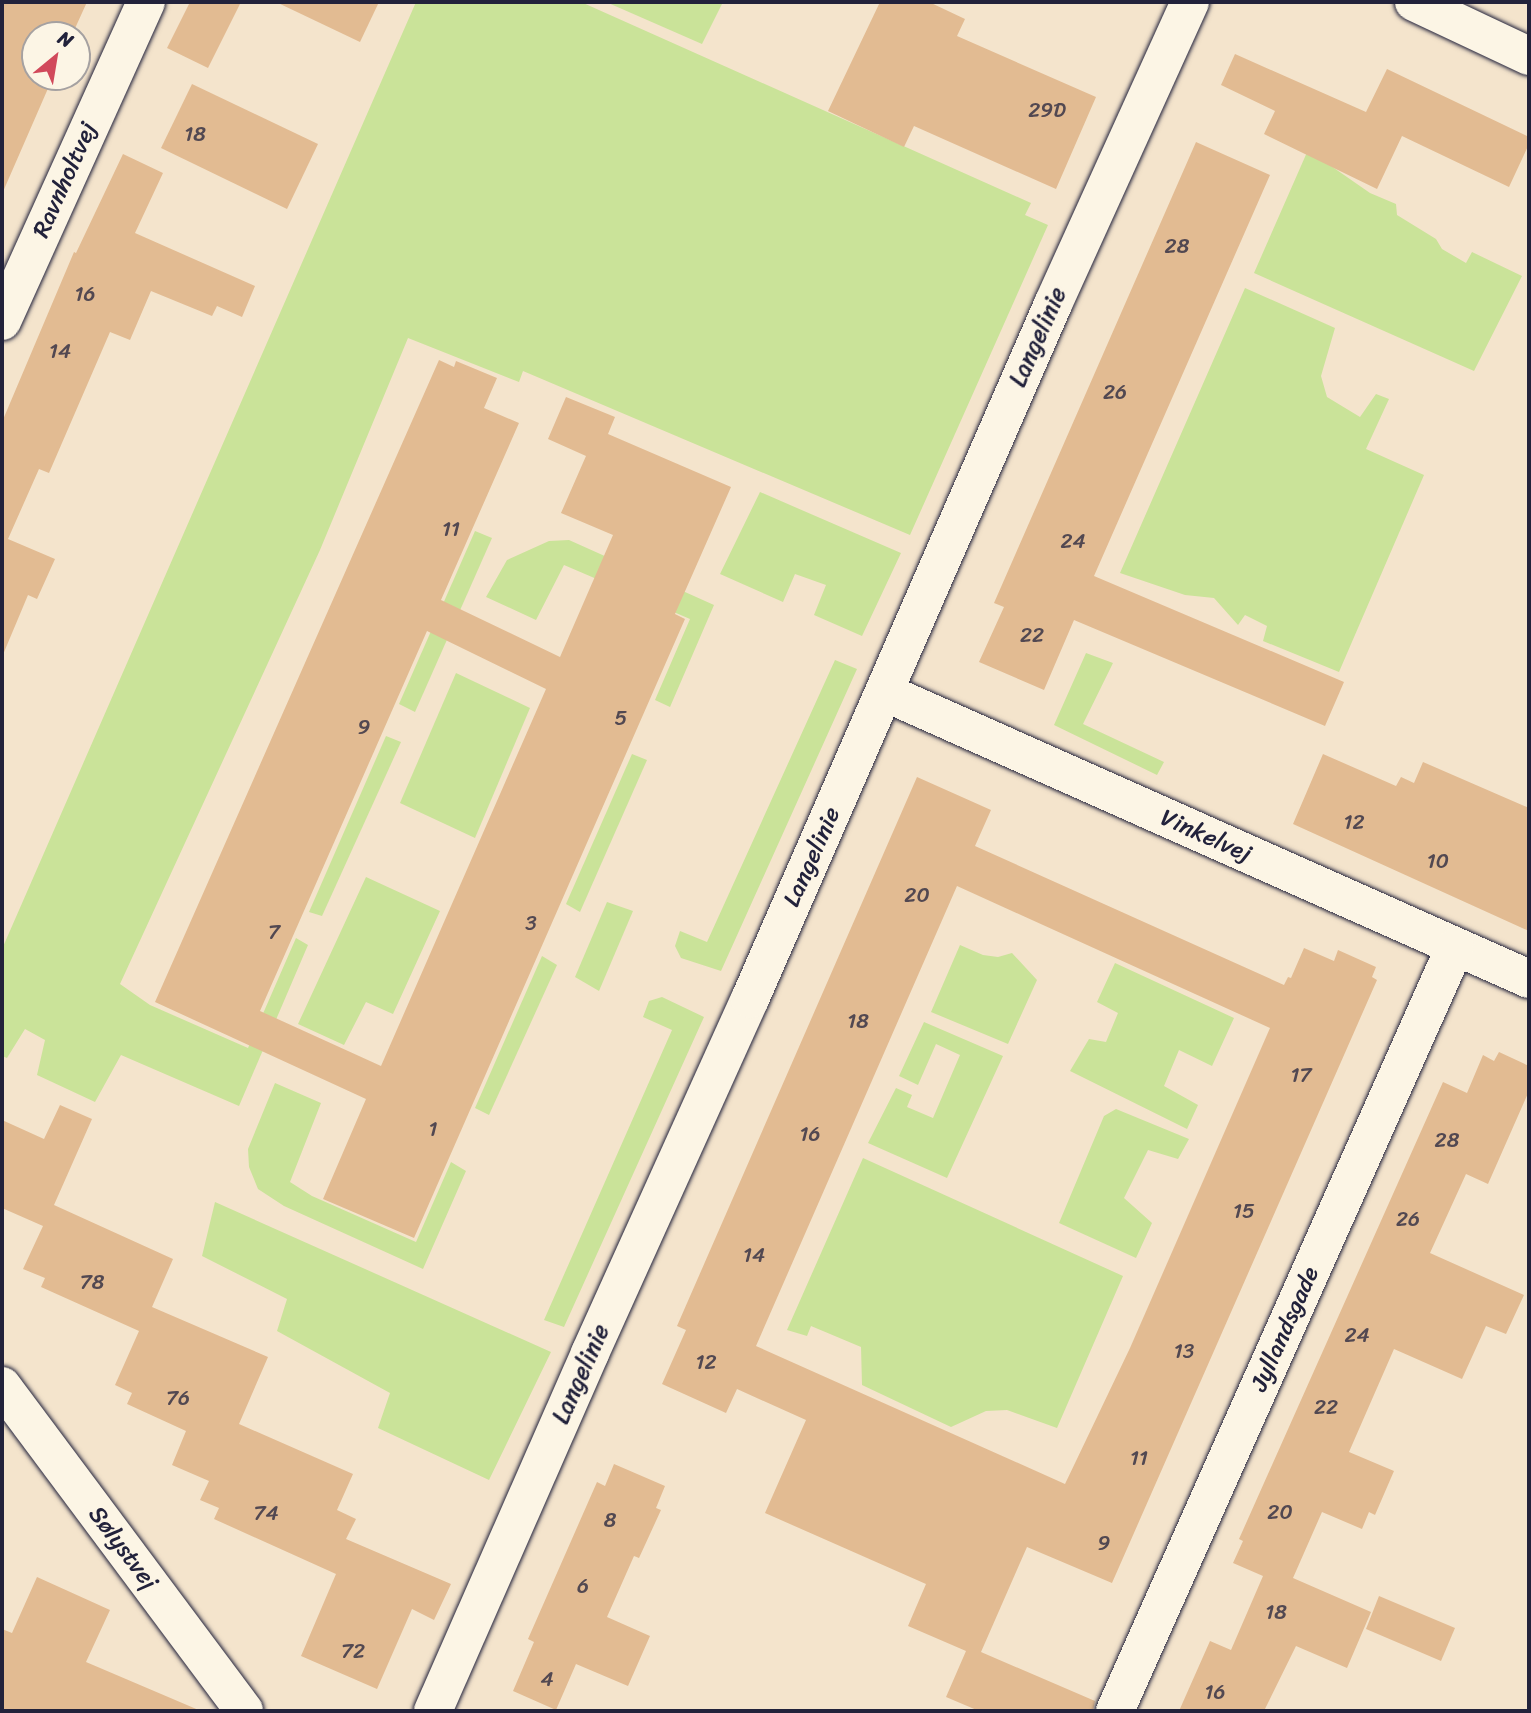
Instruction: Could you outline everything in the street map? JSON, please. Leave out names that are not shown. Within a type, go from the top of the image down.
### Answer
[{"type":"street","name":"Ravnholtvej","points":[[6,300],[146,2]]},
{"type":"street","name":"Langelinie","points":[[433,1711],[884,692],[1052,304],[1190,2]]},
{"type":"street","points":[[1414,2],[1529,56]]},
{"type":"street","name":"Vinkelvej","points":[[884,692],[1529,979]]},
{"type":"street","name":"Jyllandsgade","points":[[1115,1711],[1455,947]]},
{"type":"street","name":"Sølystvej","points":[[2,1385],[244,1711]]},
{"type":"green space","points":[[416,2],[581,2],[1031,203],[1025,215],[1048,225],[910,535],[523,371],[519,382],[408,338],[320,550],[120,984],[150,1005],[248,1048],[296,938],[308,945],[239,1106],[121,1055],[95,1102],[37,1075],[45,1040],[25,1029],[7,1058],[2,1056],[2,949]]},
{"type":"green space","points":[[606,2],[723,2],[702,44]]},
{"type":"green space","points":[[1308,150],[1370,193],[1396,204],[1397,215],[1436,239],[1442,249],[1466,263],[1472,252],[1522,276],[1474,371],[1254,273]]},
{"type":"green space","points":[[1245,288],[1335,328],[1321,376],[1327,397],[1360,417],[1376,394],[1389,399],[1366,449],[1424,475],[1339,672],[1263,641],[1267,626],[1245,615],[1238,625],[1214,598],[1185,595],[1120,573]]},
{"type":"green space","points":[[760,492],[901,553],[862,636],[814,615],[826,585],[795,574],[783,602],[720,574]]},
{"type":"green space","points":[[475,531],[492,538],[415,712],[399,704]]},
{"type":"green space","points":[[569,540],[714,605],[670,707],[655,700],[690,619],[564,565],[536,620],[486,597],[507,560],[549,541]]},
{"type":"green space","points":[[1086,653],[1113,663],[1083,724],[1164,762],[1157,775],[1054,725]]},
{"type":"green space","points":[[835,660],[857,669],[721,971],[681,958],[675,946],[680,931],[707,942]]},
{"type":"green space","points":[[456,673],[530,708],[475,838],[400,803]]},
{"type":"green space","points":[[386,736],[401,742],[322,916],[309,912]]},
{"type":"green space","points":[[632,754],[647,760],[580,912],[566,904]]},
{"type":"green space","points":[[366,877],[440,911],[393,1014],[366,1002],[344,1045],[298,1024]]},
{"type":"green space","points":[[607,902],[633,911],[599,991],[575,977]]},
{"type":"green space","points":[[960,945],[983,955],[998,957],[1012,953],[1037,980],[1008,1044],[931,1012]]},
{"type":"green space","points":[[542,956],[557,965],[489,1115],[475,1108]]},
{"type":"green space","points":[[1115,963],[1234,1018],[1212,1066],[1179,1050],[1164,1086],[1198,1105],[1187,1129],[1070,1071],[1089,1039],[1106,1042],[1118,1013],[1097,1002]]},
{"type":"green space","points":[[662,997],[704,1017],[564,1327],[544,1320],[672,1030],[643,1017],[649,1001]]},
{"type":"green space","points":[[924,1022],[1003,1056],[947,1178],[868,1143],[896,1088],[912,1095],[907,1107],[933,1118],[960,1055],[936,1044],[918,1085],[899,1076]]},
{"type":"green space","points":[[275,1083],[321,1103],[290,1182],[312,1196],[416,1242],[451,1162],[466,1171],[423,1269],[284,1206],[258,1189],[249,1167],[248,1149]]},
{"type":"green space","points":[[1116,1109],[1189,1139],[1178,1159],[1148,1150],[1124,1198],[1152,1223],[1136,1258],[1059,1223],[1104,1116]]},
{"type":"green space","points":[[863,1158],[1123,1276],[1057,1428],[1007,1410],[986,1411],[951,1427],[862,1385],[861,1347],[811,1326],[807,1336],[787,1330]]},
{"type":"green space","points":[[215,1202],[551,1352],[489,1480],[378,1428],[390,1393],[277,1331],[287,1299],[202,1256]]},
{"type":"building","points":[[2,2],[87,2],[78,21],[21,21],[21,91],[47,91],[2,194]]},
{"type":"building","points":[[190,2],[241,2],[208,68],[167,48]]},
{"type":"building","points":[[276,2],[379,2],[360,42]]},
{"type":"building","points":[[880,2],[929,2],[965,19],[957,36],[1096,97],[1056,189],[914,126],[904,147],[828,111]]},
{"type":"building","points":[[1235,54],[1366,112],[1387,69],[1529,137],[1529,144],[1509,187],[1402,136],[1377,189],[1264,134],[1275,111],[1221,85]]},
{"type":"building","points":[[192,84],[318,144],[287,209],[161,148]]},
{"type":"building","points":[[1196,142],[1270,175],[1094,576],[1344,682],[1325,726],[1074,620],[1044,690],[979,662],[1004,607],[994,603]]},
{"type":"building","points":[[123,154],[163,173],[135,233],[255,286],[242,317],[217,306],[212,316],[151,291],[130,340],[110,332],[49,473],[39,469],[8,539],[55,559],[37,599],[28,595],[2,657],[2,422],[74,252],[76,253]]},
{"type":"building","points":[[439,360],[454,367],[456,361],[497,378],[484,408],[519,423],[441,600],[560,657],[613,535],[561,513],[586,456],[548,439],[566,397],[615,417],[608,434],[731,487],[675,614],[685,619],[414,1238],[323,1199],[366,1099],[155,1002]],"holes":[[[427,631],[546,689],[381,1066],[260,1011]]]},
{"type":"building","points":[[1323,754],[1396,786],[1401,777],[1414,783],[1423,762],[1529,808],[1529,931],[1293,824]]},
{"type":"building","points":[[917,777],[991,810],[975,846],[1284,985],[1288,977],[1291,978],[1304,948],[1334,961],[1338,950],[1376,967],[1372,977],[1377,980],[1112,1583],[1027,1547],[981,1652],[1095,1701],[1093,1711],[979,1711],[946,1697],[966,1651],[908,1626],[926,1584],[765,1513],[806,1420],[737,1389],[726,1413],[662,1384],[686,1330],[677,1326]],"holes":[[[957,886],[1270,1028],[1130,1348],[1065,1484],[756,1346]]]},
{"type":"building","points":[[1499,1052],[1529,1066],[1529,1091],[1488,1184],[1466,1174],[1430,1253],[1524,1295],[1506,1334],[1486,1326],[1462,1379],[1394,1349],[1349,1452],[1394,1471],[1375,1515],[1369,1512],[1362,1529],[1322,1512],[1293,1578],[1371,1612],[1347,1668],[1296,1646],[1264,1711],[1179,1711],[1210,1641],[1231,1650],[1263,1576],[1233,1563],[1243,1541],[1239,1539],[1443,1082],[1467,1093],[1483,1055],[1494,1061]]},
{"type":"building","points":[[60,1105],[92,1119],[54,1205],[173,1259],[152,1307],[268,1357],[239,1424],[353,1474],[337,1510],[356,1519],[346,1539],[451,1584],[434,1620],[412,1609],[377,1689],[301,1656],[336,1574],[214,1519],[219,1508],[200,1500],[209,1481],[172,1465],[186,1431],[127,1404],[132,1393],[115,1385],[139,1331],[41,1287],[45,1278],[23,1269],[43,1226],[2,1208],[2,1120],[44,1139]]},
{"type":"building","points":[[614,1464],[665,1486],[656,1508],[661,1510],[639,1558],[634,1556],[607,1617],[650,1636],[628,1686],[576,1664],[556,1710],[513,1691],[534,1642],[528,1639],[597,1482],[605,1486]]},
{"type":"building","points":[[37,1577],[110,1610],[86,1662],[201,1711],[2,1711],[2,1629],[12,1633]]},
{"type":"building","points":[[1379,1596],[1455,1628],[1441,1661],[1366,1629]]}]
